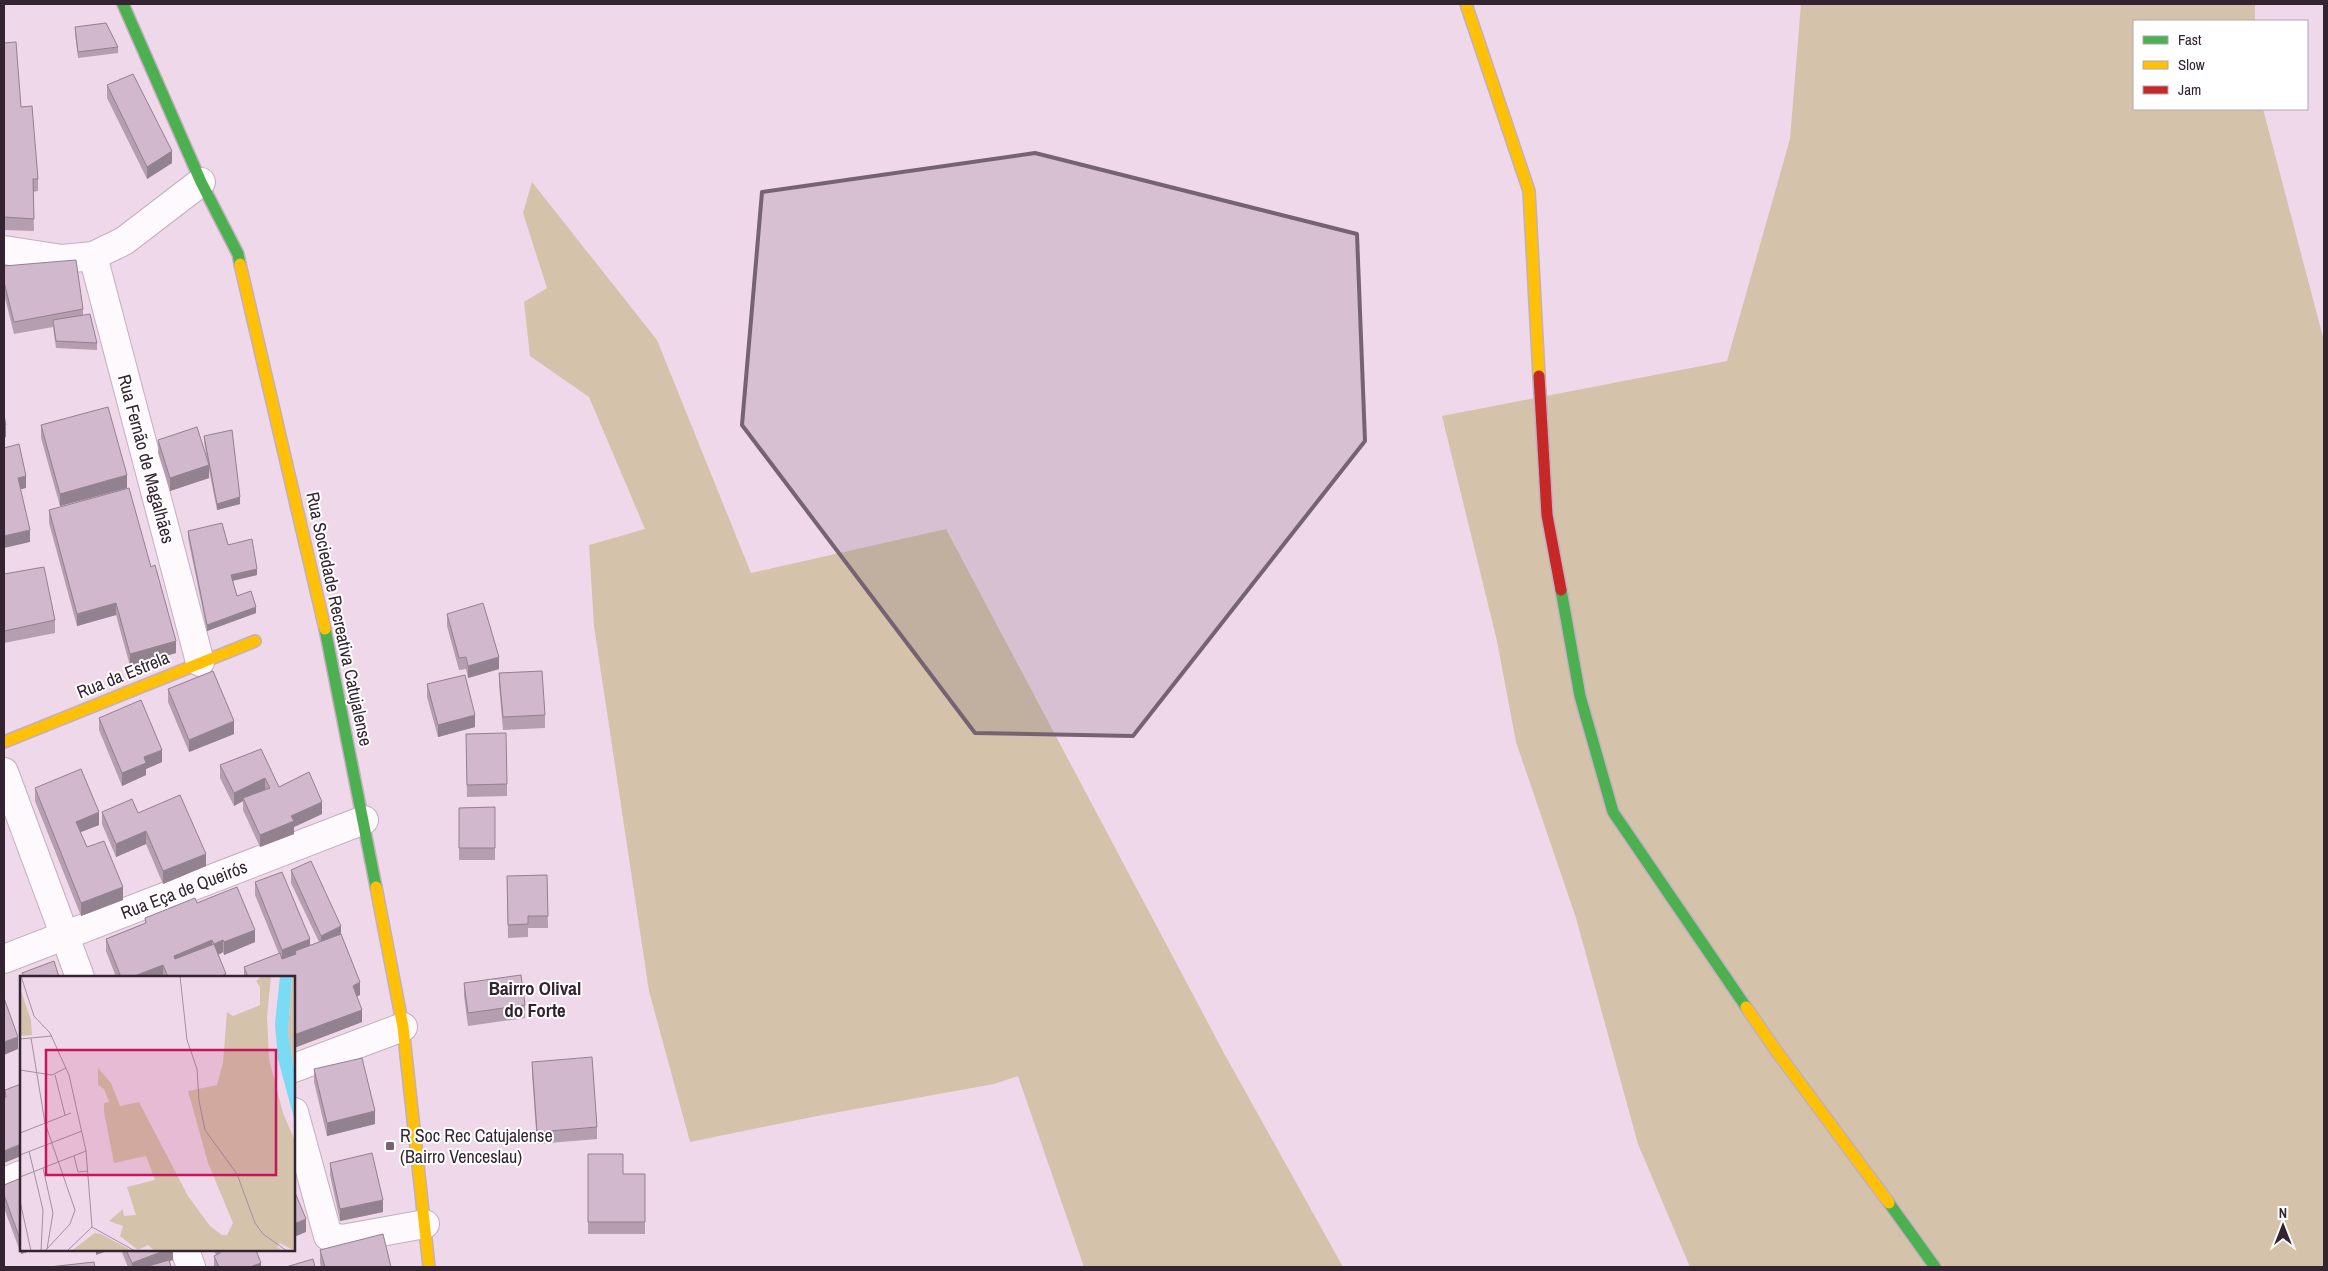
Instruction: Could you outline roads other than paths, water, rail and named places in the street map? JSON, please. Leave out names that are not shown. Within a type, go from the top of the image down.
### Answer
[{"type":"street","name":"Rua Sociedade Recreativa Catujalense","points":[[122,4],[201,182],[238,254],[322,614],[364,820],[403,1027],[429,1267]]},
{"type":"street","points":[[1466,4],[1529,191],[1547,515],[1580,696],[1613,812],[1776,1052],[1935,1267]]},
{"type":"street","points":[[4,250],[62,259],[93,256],[124,241],[201,182]]},
{"type":"street","name":"Rua Fernão de Magalhães","points":[[93,256],[200,662]]},
{"type":"street","name":"Rua da Estrela","points":[[4,742],[255,641]]},
{"type":"street","points":[[4,772],[63,936],[80,976]]},
{"type":"street","name":"Rua Eça de Queirós","points":[[4,959],[364,820]]},
{"type":"street","points":[[295,1068],[403,1027]]},
{"type":"street","points":[[295,1116],[328,1236],[342,1239],[424,1224]]},
{"type":"street","points":[[4,1182],[20,1175]]},
{"type":"street","points":[[185,1251],[191,1267]]},
{"type":"place","name":"R Soc Rec Catujalense (Bairro Venceslau)","points":[[390,1146]]},
{"type":"district","name":"Bairro Olival do Forte","points":[[535,999]]}]
